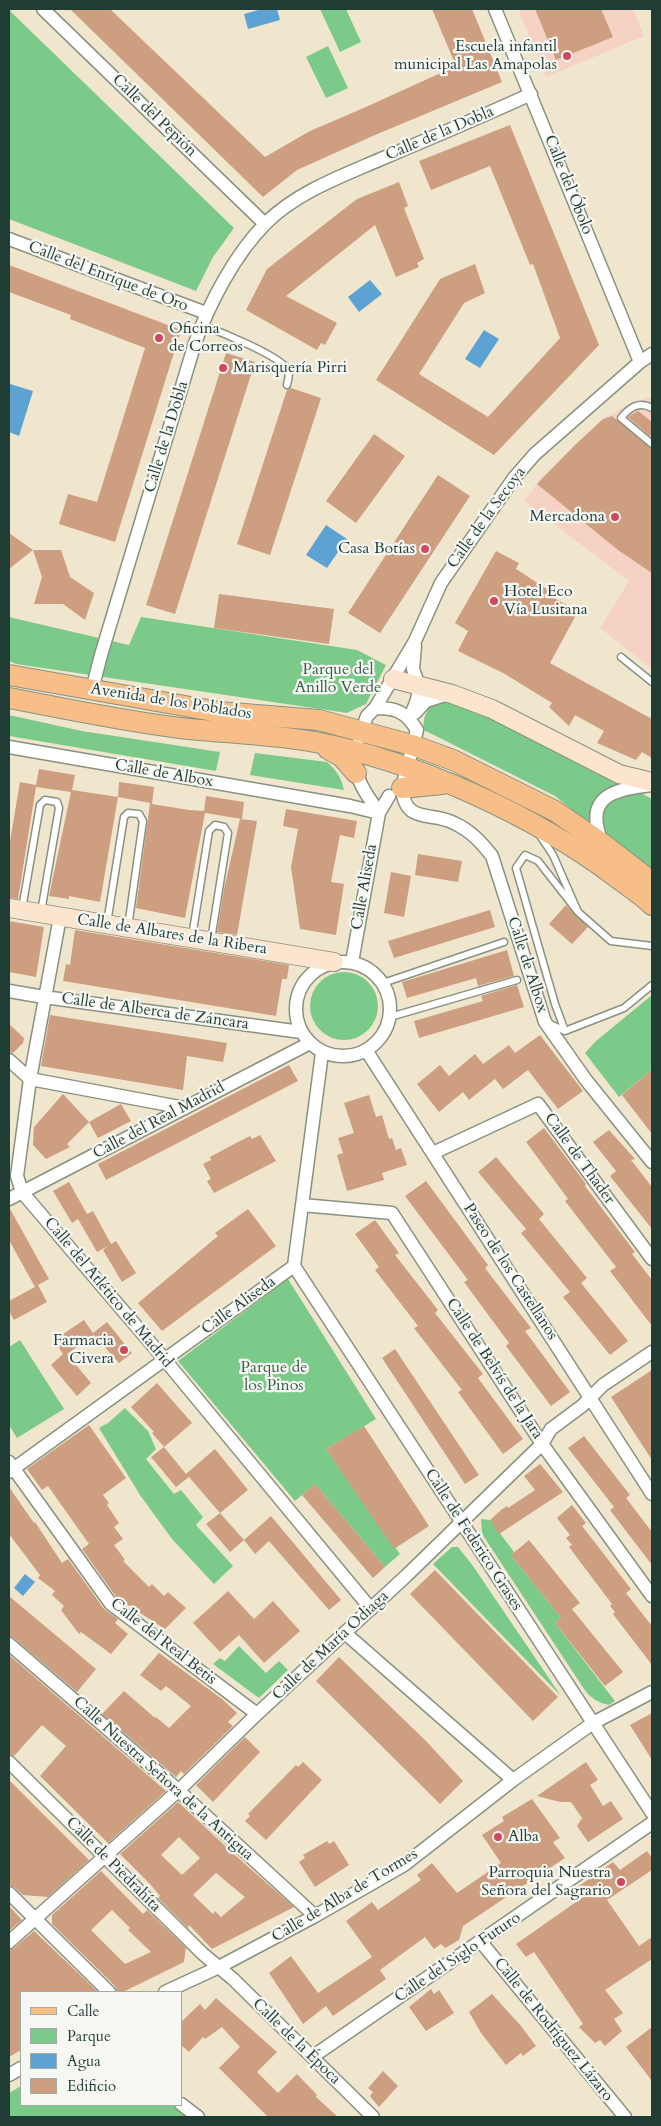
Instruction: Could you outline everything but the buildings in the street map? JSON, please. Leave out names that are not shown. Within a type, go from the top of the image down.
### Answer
[{"type":"main road","name":"Avenida de los Poblados","points":[[9,675],[219,712],[319,720],[347,721],[368,718]]},
{"type":"main road","name":"Avenida de los Poblados","points":[[9,698],[179,728],[315,742],[407,768],[449,784],[530,821],[594,860],[652,905]]},
{"type":"main road","points":[[368,718],[413,731],[453,760],[555,811],[603,844],[652,882]]},
{"type":"main road","points":[[315,742],[342,757],[360,781]]},
{"type":"main road","points":[[396,792],[449,784]]},
{"type":"street","name":"Calle del Pepión","points":[[43,9],[265,224]]},
{"type":"street","name":"Calle del Óbolo","points":[[496,9],[640,362]]},
{"type":"street","name":"Calle de la Dobla","points":[[92,690],[101,654],[204,319],[232,266],[265,224],[281,210],[321,186],[531,94]]},
{"type":"street","name":"Calle del Enrique de Oro","points":[[9,240],[204,319]]},
{"type":"street","name":"Calle de la Secoya","points":[[368,718],[415,641],[441,584],[514,478],[534,454],[640,362],[652,354]]},
{"type":"street","points":[[640,362],[652,369]]},
{"type":"street","name":"Calle de la Secoya","points":[[415,641],[413,669],[420,686]]},
{"type":"street","points":[[393,679],[452,694],[492,709],[619,774],[652,783]]},
{"type":"street","points":[[360,781],[377,797],[396,792],[407,768],[420,686]]},
{"type":"street","points":[[413,731],[426,701],[452,694]]},
{"type":"street","points":[[379,813],[360,781],[354,752],[368,718],[393,708],[413,731]]},
{"type":"street","name":"Calle de Albox","points":[[9,747],[341,804],[379,813]]},
{"type":"street","points":[[603,844],[596,828],[596,810],[604,799],[613,793],[652,783]]},
{"type":"street","name":"Calle de Albox","points":[[396,792],[402,797],[413,813],[452,822],[476,836],[492,856],[545,1022],[586,1080],[652,1162]]},
{"type":"street","name":"Calle Aliseda","points":[[343,962],[379,813],[396,792]]},
{"type":"street","name":"Calle de Albares de la Ribera","points":[[15,909],[343,962]]},
{"type":"street","points":[[22,1192],[17,1176],[30,1079],[60,917]]},
{"type":"street","points":[[343,962],[364,966],[375,974],[383,984],[388,994],[390,1017],[385,1030],[377,1042],[366,1050],[346,1056],[322,1053],[301,1032],[296,1018],[295,1002],[300,988],[308,976],[320,966],[343,962]]},
{"type":"street","name":"Calle de Alberca de Záncara","points":[[9,991],[301,1032]]},
{"type":"street","name":"Calle del Real Madrid","points":[[9,1200],[310,1043]]},
{"type":"street","name":"Paseo de los Castellanos","points":[[366,1050],[652,1494]]},
{"type":"street","points":[[294,1266],[322,1053]]},
{"type":"street","points":[[9,1060],[30,1079],[186,1108]]},
{"type":"street","name":"Calle de Thader","points":[[433,1153],[538,1104],[652,1259]]},
{"type":"street","name":"Calle del Atlético de Madrid","points":[[22,1192],[165,1360],[371,1609]]},
{"type":"street","name":"Calle de Belvís de la Jara","points":[[302,1205],[392,1213],[542,1444],[652,1596]]},
{"type":"street","name":"Calle Aliseda","points":[[10,1468],[165,1360],[294,1266]]},
{"type":"street","name":"Calle de Federico Grases","points":[[294,1266],[652,1813]]},
{"type":"street","name":"Calle de María Odiaga","points":[[9,1942],[178,1791],[257,1714],[371,1609],[542,1444],[550,1429],[582,1406],[603,1384],[652,1352]]},
{"type":"street","name":"Calle del Real Betis","points":[[10,1468],[111,1604],[257,1714]]},
{"type":"street","points":[[345,1633],[513,1780]]},
{"type":"street","name":"Calle Nuestra Señora de la Antigua","points":[[9,1644],[178,1791],[315,1916]]},
{"type":"street","name":"Calle de Alba de Tormes","points":[[167,1991],[217,1968],[315,1916],[404,1865],[513,1780],[593,1723],[652,1692]]},
{"type":"street","name":"Calle de Piedrahíta","points":[[9,1762],[217,1968]]},
{"type":"street","name":"Calle del Siglo Futuro","points":[[312,2057],[652,1823]]},
{"type":"street","points":[[9,1893],[108,1991]]},
{"type":"street","name":"Calle de Rodríguez Lázaro","points":[[481,1942],[625,2117]]},
{"type":"street","name":"Calle de la Época","points":[[217,1968],[233,1979],[373,2117]]},
{"type":"street","points":[[9,2075],[20,2069]]},
{"type":"street","points":[[182,2105],[198,2117]]},
{"type":"lane","points":[[204,319],[280,362],[287,368],[289,375],[286,385]]},
{"type":"lane","points":[[652,408],[644,404],[635,406],[621,418],[652,444]]},
{"type":"lane","points":[[621,657],[652,682]]},
{"type":"lane","points":[[15,909],[40,805],[45,800],[57,802],[60,808],[40,914]]},
{"type":"lane","points":[[107,925],[124,818],[128,813],[139,814],[143,821],[128,928]]},
{"type":"lane","points":[[530,821],[553,856],[578,912]]},
{"type":"lane","points":[[192,939],[209,831],[215,825],[224,827],[228,833],[210,942]]},
{"type":"lane","points":[[565,1031],[555,1004],[516,868],[525,855],[538,862],[578,912],[611,941],[652,946]]},
{"type":"lane","points":[[383,984],[504,942]]},
{"type":"lane","points":[[390,1017],[516,980]]},
{"type":"lane","points":[[545,1022],[565,1031],[624,1008],[652,985]]},
{"type":"shaded area","name":"Escuela infantil municipal Las Amapolas","points":[[518,9],[633,9],[644,36],[546,77]]},
{"type":"shaded area","name":"Mercadona","points":[[652,398],[652,669],[600,628],[629,581],[524,501],[542,477],[603,419],[629,404]]},
{"type":"green space","points":[[320,9],[346,9],[361,42],[340,52]]},
{"type":"green space","points":[[9,10],[234,228],[213,257],[196,291],[9,219]]},
{"type":"green space","points":[[328,46],[348,88],[326,98],[306,57]]},
{"type":"green space","name":"Parque del Anillo Verde","points":[[9,617],[129,645],[141,617],[357,650],[386,665],[366,704],[347,713],[16,664],[9,661]]},
{"type":"green space","name":"Parque del Anillo Verde","points":[[435,701],[450,701],[495,718],[652,799],[652,875],[555,796],[424,730],[426,714]]},
{"type":"green space","points":[[9,715],[82,731],[220,752],[216,771],[9,736]]},
{"type":"green space","points":[[255,753],[327,762],[338,774],[344,790],[250,775]]},
{"type":"green space","points":[[337,972],[351,972],[363,977],[373,987],[378,999],[378,1013],[373,1025],[363,1035],[351,1040],[337,1040],[325,1035],[315,1025],[310,1013],[310,999],[315,987],[325,977]]},
{"type":"green space","points":[[652,995],[652,1070],[619,1097],[585,1053],[596,1041]]},
{"type":"green space","name":"Parque de los Pinos","points":[[288,1279],[376,1419],[326,1449],[400,1554],[385,1567],[315,1484],[295,1501],[178,1361]]},
{"type":"green space","points":[[20,1340],[64,1409],[17,1438],[9,1425],[9,1347]]},
{"type":"green space","points":[[125,1408],[148,1431],[156,1449],[146,1459],[174,1494],[181,1490],[203,1517],[196,1525],[233,1566],[214,1584],[172,1539],[140,1495],[99,1428],[108,1423]]},
{"type":"green space","points":[[481,1519],[490,1520],[514,1552],[511,1555],[561,1618],[555,1623],[615,1701],[609,1705],[602,1703],[586,1692],[482,1534]]},
{"type":"green space","points":[[452,1547],[458,1547],[473,1566],[561,1696],[433,1564]]},
{"type":"green space","points":[[239,1646],[266,1673],[279,1661],[288,1670],[259,1698],[213,1664],[220,1658],[225,1661]]},
{"type":"green space","points":[[20,2087],[20,2106],[182,2106],[198,2117],[9,2117],[9,2093]]},
{"type":"water","points":[[262,9],[277,9],[280,20],[248,29],[244,14]]},
{"type":"water","points":[[370,280],[382,294],[359,312],[348,297]]},
{"type":"water","points":[[484,330],[499,339],[480,368],[465,359]]},
{"type":"water","points":[[10,384],[33,391],[19,436],[9,432]]},
{"type":"water","points":[[326,525],[347,539],[327,568],[306,555]]},
{"type":"water","points":[[25,1574],[35,1582],[23,1596],[14,1588]]},
{"type":"place","name":"Escuela infantil municipal Las Amapolas","points":[[567,56]]},
{"type":"place","name":"Oficina de Correos","points":[[159,338]]},
{"type":"place","name":"Marisquería Pirri","points":[[223,368]]},
{"type":"place","name":"Mercadona","points":[[615,517]]},
{"type":"place","name":"Casa Botías","points":[[425,549]]},
{"type":"place","name":"Hotel Eco Vía Lusitana","points":[[494,601]]},
{"type":"place","name":"Farmacia Civera","points":[[124,1350]]},
{"type":"place","name":"Alba","points":[[498,1837]]},
{"type":"place","name":"Parroquia Nuestra Señora del Sagrario","points":[[621,1882]]}]
